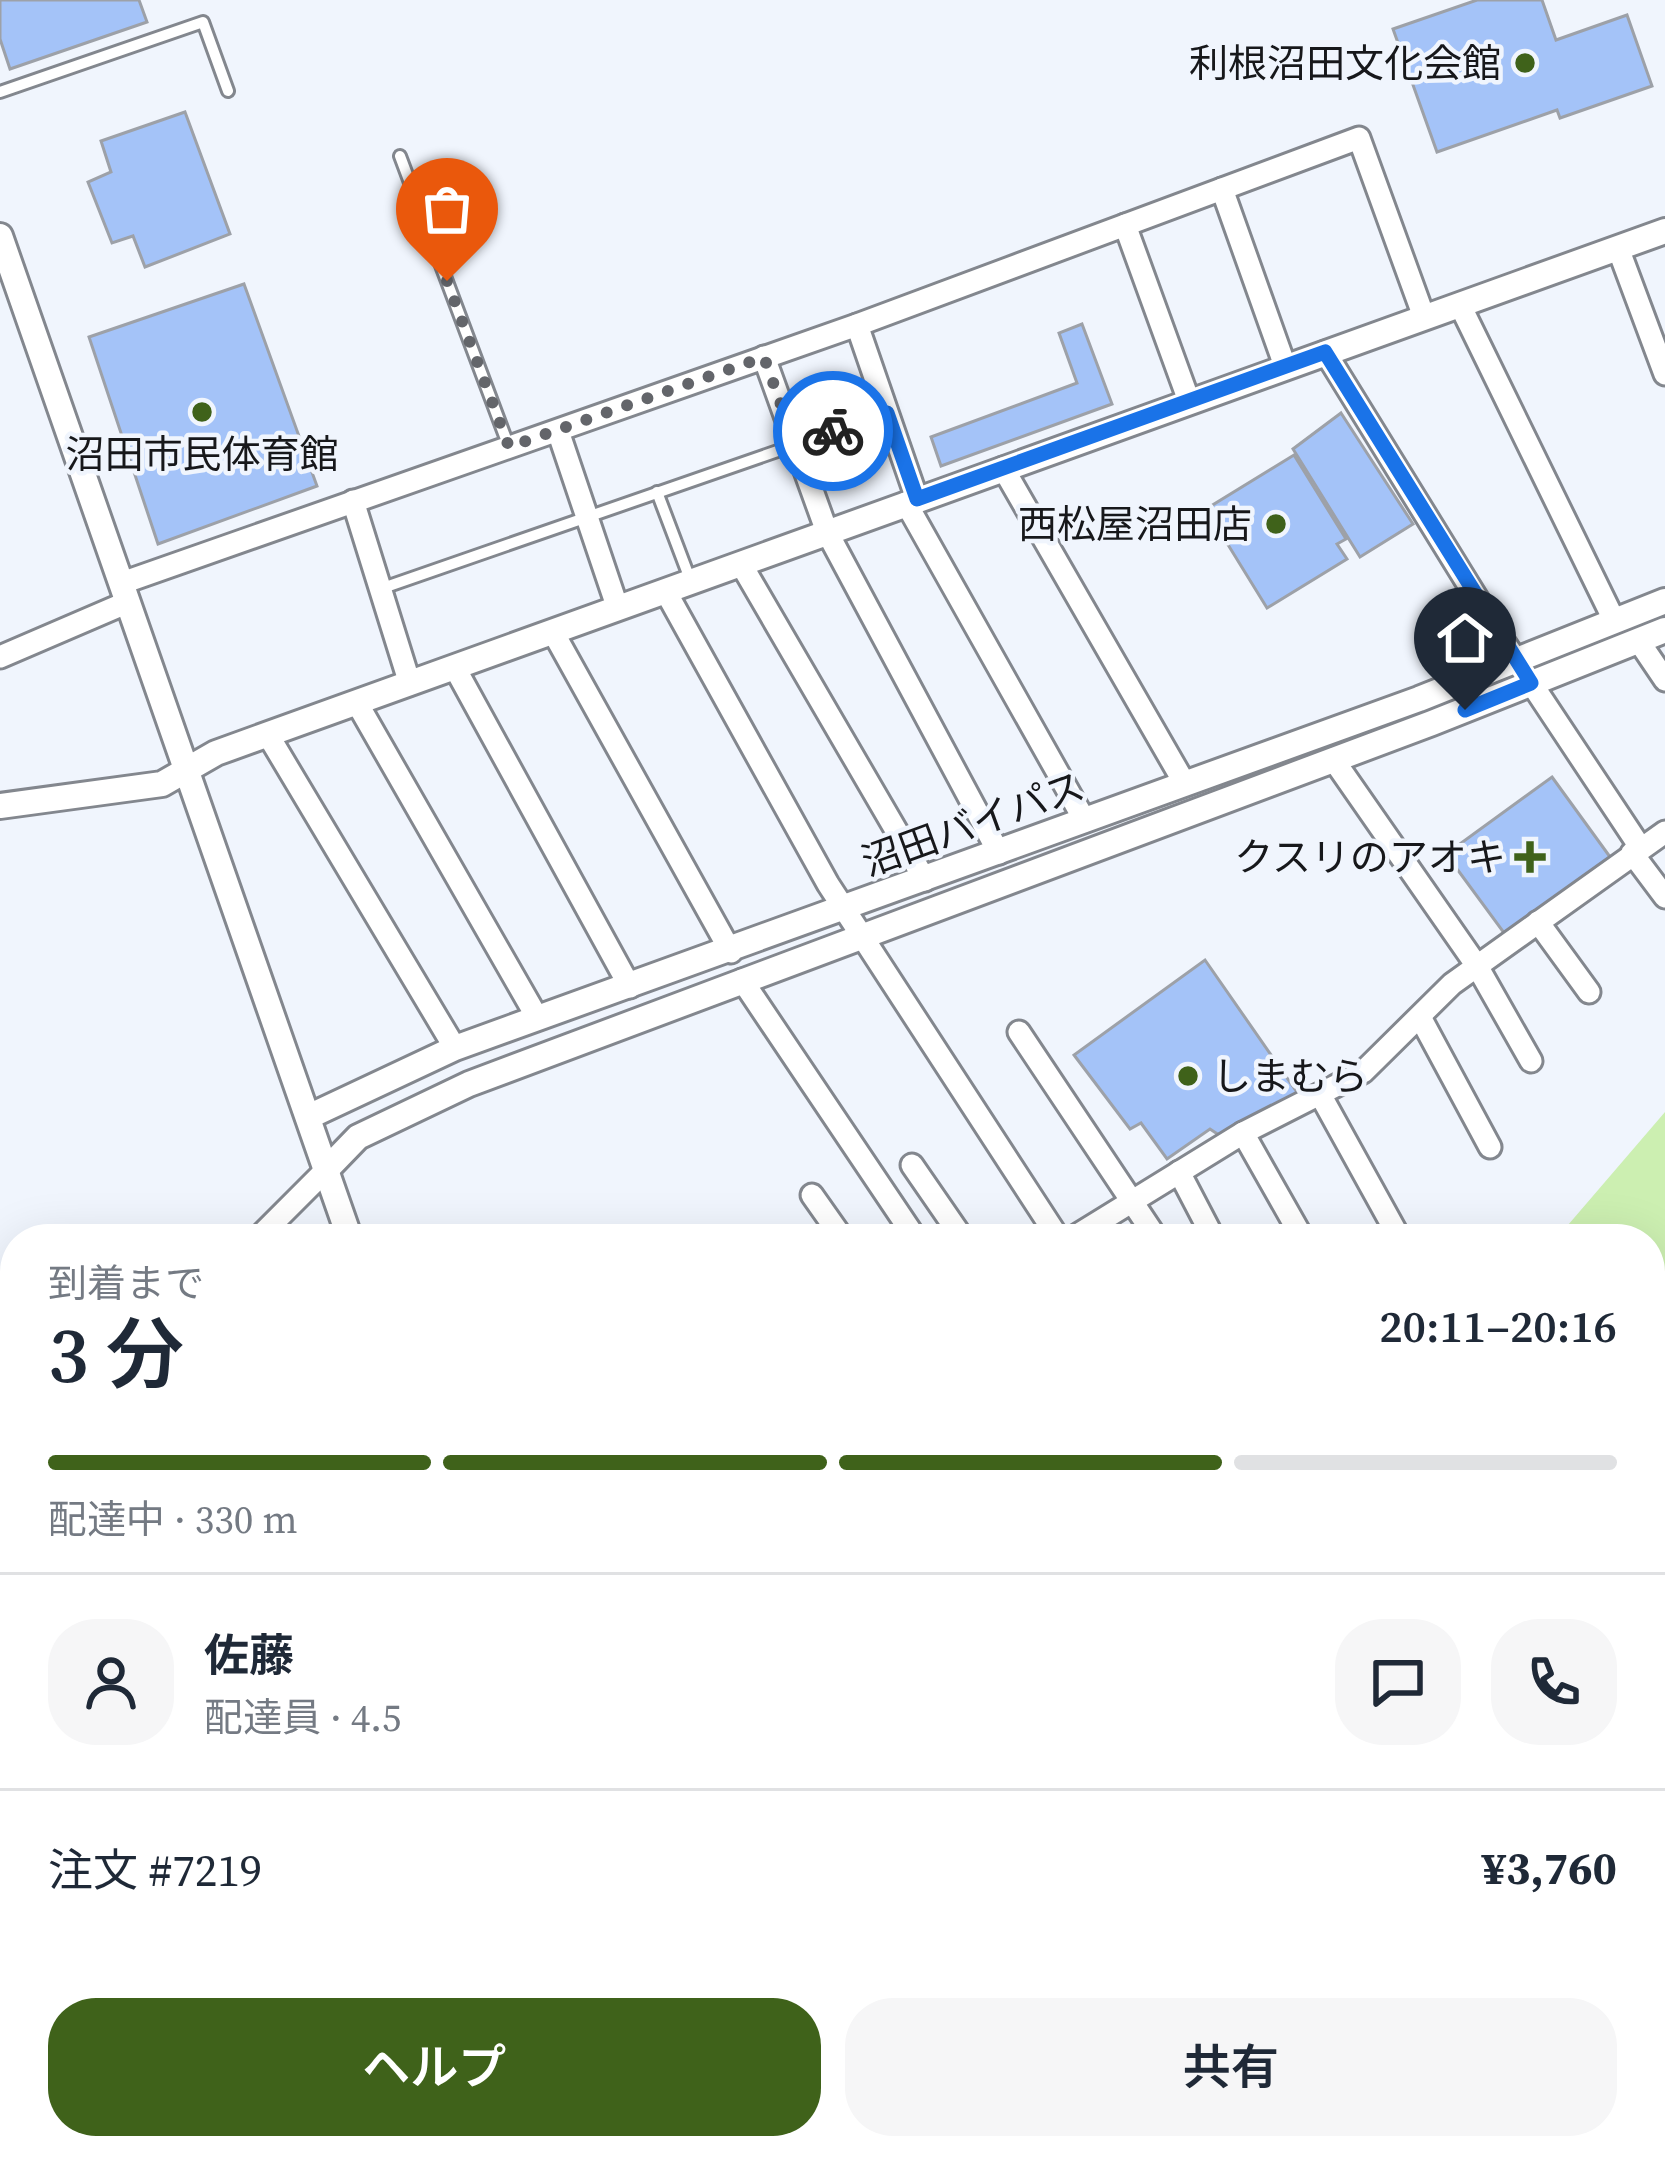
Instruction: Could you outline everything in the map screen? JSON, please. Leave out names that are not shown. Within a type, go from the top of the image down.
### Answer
[{"type":"street","points":[[0,657],[125,593],[353,501],[857,325],[1359,138],[1424,317]]},
{"type":"street","points":[[1222,189],[1285,366]]},
{"type":"street","points":[[1125,225],[1189,401]]},
{"type":"street","points":[[0,806],[163,784],[184,767],[268,734],[1665,230]]},
{"type":"street","points":[[0,236],[345,1224]]},
{"type":"street","points":[[1618,248],[1665,374]]},
{"type":"street","points":[[1460,304],[1614,620]]},
{"type":"street","points":[[857,325],[911,501],[1085,821]]},
{"type":"street","points":[[1325,352],[1665,897]]},
{"type":"street","points":[[764,357],[827,532],[999,853]]},
{"type":"street","points":[[558,430],[618,609]]},
{"type":"street","points":[[1003,468],[1185,784]]},
{"type":"street","points":[[353,501],[410,684]]},
{"type":"street","points":[[741,564],[925,880]]},
{"type":"street","points":[[666,592],[844,910],[1049,1224]]},
{"type":"street","name":"沼田バイパス","points":[[308,1118],[455,1048],[731,952],[1665,602]]},
{"type":"street","name":"沼田バイパス","points":[[328,1168],[358,1137],[469,1084],[1665,630]]},
{"type":"street","points":[[554,632],[731,952]]},
{"type":"street","points":[[1638,640],[1665,680]]},
{"type":"street","points":[[455,668],[629,987]]},
{"type":"street","points":[[357,703],[538,1019]]},
{"type":"street","points":[[268,734],[455,1048]]},
{"type":"street","points":[[1333,759],[1477,966],[1532,1061]]},
{"type":"street","points":[[1096,1224],[1243,1133],[1363,1072],[1477,966],[1665,832]]},
{"type":"street","points":[[1538,922],[1589,992]]},
{"type":"street","points":[[742,980],[906,1224]]},
{"type":"street","points":[[1420,1017],[1490,1147]]},
{"type":"street","points":[[1019,1032],[1149,1224]]},
{"type":"street","points":[[1321,1096],[1392,1224]]},
{"type":"street","points":[[1243,1133],[1295,1224]]},
{"type":"street","points":[[912,1165],[953,1224]]},
{"type":"street","points":[[272,1224],[328,1168]]},
{"type":"street","points":[[1179,1172],[1206,1224]]},
{"type":"street","points":[[812,1195],[832,1224]]},
{"type":"lane","points":[[0,92],[203,22],[228,91]]},
{"type":"lane","points":[[400,156],[509,447]]},
{"type":"lane","points":[[380,589],[887,413]]},
{"type":"lane","points":[[658,492],[691,582]]},
{"type":"green space","points":[[1665,1112],[1665,1224],[1569,1224]]},
{"type":"building","points":[[0,0],[139,0],[147,22],[10,69],[0,39]]},
{"type":"building","name":"利根沼田文化会館","points":[[1477,0],[1542,0],[1556,40],[1627,15],[1652,86],[1560,118],[1557,110],[1437,152],[1393,29]]},
{"type":"building","points":[[185,112],[230,234],[145,267],[133,236],[112,243],[88,182],[111,172],[101,141]]},
{"type":"building","name":"沼田市民体育館","points":[[244,284],[317,486],[158,544],[89,337]]},
{"type":"building","points":[[1082,324],[1112,404],[941,466],[931,437],[1077,383],[1059,333]]},
{"type":"building","points":[[1341,413],[1413,524],[1360,557],[1293,449]]},
{"type":"building","name":"西松屋沼田店","points":[[1294,455],[1346,539],[1337,544],[1347,559],[1267,608],[1206,509]]},
{"type":"building","name":"クスリのアオキ","points":[[1552,777],[1613,861],[1507,937],[1446,854]]},
{"type":"building","name":"しまむら","points":[[1205,960],[1301,1098],[1219,1135],[1210,1129],[1167,1159],[1141,1123],[1130,1129],[1074,1055]]},
{"type":"way so far","points":[[447,281],[509,447],[764,357],[795,444],[833,431]]},
{"type":"place","name":"利根沼田文化会館","points":[[1525,63]]},
{"type":"place","name":"沼田市民体育館","points":[[202,412]]},
{"type":"place","name":"西松屋沼田店","points":[[1276,524]]},
{"type":"place","name":"クスリのアオキ","points":[[1530,857]]},
{"type":"place","name":"しまむら","points":[[1188,1076]]},
{"type":"route","points":[[833,431],[887,413],[917,499],[1325,352],[1531,683],[1465,710]]}]
